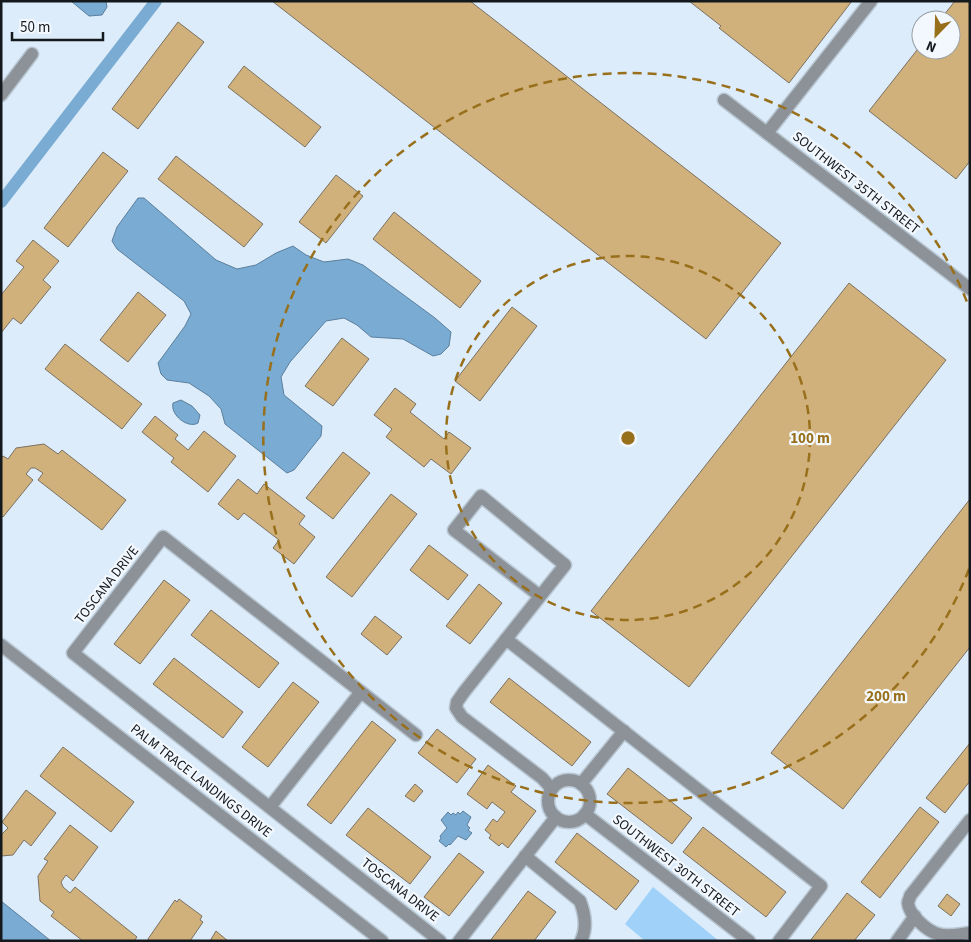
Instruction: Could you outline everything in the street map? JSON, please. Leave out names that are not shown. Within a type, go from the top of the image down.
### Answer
[{"type":"street","points":[[767,133],[871,1]]},
{"type":"street","points":[[1,95],[32,54]]},
{"type":"street","name":"SOUTHWEST 35TH STREET","points":[[724,100],[970,289]]},
{"type":"street","points":[[540,596],[454,530],[481,496],[565,565],[457,702],[456,708],[462,718],[542,778],[552,789]]},
{"type":"street","name":"TOSCANA DRIVE","points":[[416,735],[163,537],[73,653],[440,941]]},
{"type":"street","points":[[506,639],[821,886],[779,941]]},
{"type":"street","name":"PALM TRACE LANDINGS DRIVE","points":[[1,645],[382,941]]},
{"type":"street","points":[[270,807],[361,692]]},
{"type":"street","points":[[581,784],[624,731]]},
{"type":"street","points":[[570,780],[581,784],[587,789],[590,802],[585,814],[571,821],[556,817],[548,804],[552,789],[557,784],[570,780]]},
{"type":"street","name":"SOUTHWEST 30TH STREET","points":[[585,814],[749,941]]},
{"type":"street","points":[[459,941],[556,817]]},
{"type":"street","points":[[970,820],[910,896],[908,904],[915,916],[934,937],[970,933]]},
{"type":"street","points":[[525,856],[580,901],[585,928],[581,941]]},
{"type":"street","points":[[897,941],[915,916]]},
{"type":"shaded area","points":[[71,1],[106,1],[107,7],[102,15],[89,16]]},
{"type":"shaded area","points":[[138,198],[144,198],[216,260],[237,269],[256,265],[276,253],[293,246],[306,255],[324,262],[348,259],[363,265],[451,332],[449,346],[441,354],[433,356],[403,339],[371,337],[357,325],[344,318],[326,321],[290,362],[281,377],[284,395],[322,426],[321,436],[294,470],[287,473],[225,424],[221,409],[209,396],[189,383],[167,380],[161,374],[158,363],[185,326],[191,314],[184,301],[117,249],[112,241],[117,227]]},
{"type":"shaded area","points":[[181,400],[192,406],[200,415],[198,423],[189,424],[181,420],[174,412],[173,403]]},
{"type":"shaded area","points":[[463,811],[471,817],[467,825],[470,828],[468,830],[472,833],[466,840],[458,836],[446,847],[439,841],[440,836],[447,828],[441,820],[448,812],[451,815],[453,813],[456,815],[458,812],[460,814]]},
{"type":"shaded area","points":[[653,887],[719,941],[645,941],[625,924]]},
{"type":"shaded area","points":[[1,901],[51,941],[1,941]]},
{"type":"building","points":[[272,1],[470,1],[781,243],[706,339]]},
{"type":"building","points":[[689,1],[852,1],[789,83],[719,28],[721,26]]},
{"type":"building","points":[[955,1],[970,1],[970,161],[956,179],[869,111],[911,58],[911,60],[961,60],[961,10],[948,10]]},
{"type":"building","points":[[178,22],[204,42],[138,129],[112,109]]},
{"type":"building","points":[[244,66],[321,127],[305,147],[228,87]]},
{"type":"building","points":[[103,152],[128,171],[68,247],[44,228]]},
{"type":"building","points":[[176,156],[263,224],[244,247],[158,179]]},
{"type":"building","points":[[336,175],[363,196],[326,243],[299,222]]},
{"type":"building","points":[[394,212],[481,281],[460,308],[373,239]]},
{"type":"building","points":[[33,240],[59,261],[43,280],[51,287],[21,324],[13,318],[1,333],[1,295],[24,267],[16,261]]},
{"type":"building","points":[[849,283],[946,360],[689,687],[591,611]]},
{"type":"building","points":[[138,292],[166,315],[128,362],[100,340]]},
{"type":"building","points":[[512,307],[537,326],[480,401],[455,381]]},
{"type":"building","points":[[342,338],[369,359],[333,406],[305,386]]},
{"type":"building","points":[[65,344],[142,404],[122,429],[45,369]]},
{"type":"building","points":[[395,388],[416,404],[410,412],[444,439],[449,432],[471,448],[451,474],[431,459],[424,467],[386,437],[392,429],[374,415]]},
{"type":"building","points":[[155,416],[178,435],[175,439],[188,450],[204,431],[236,456],[208,492],[171,462],[174,458],[142,432]]},
{"type":"building","points":[[44,444],[58,454],[62,450],[126,500],[102,530],[38,480],[43,473],[35,468],[31,468],[26,474],[33,480],[3,517],[1,515],[1,458],[3,456],[8,459],[16,448]]},
{"type":"building","points":[[343,452],[370,473],[333,519],[306,498]]},
{"type":"building","points":[[238,479],[257,494],[264,484],[305,516],[299,524],[315,537],[294,564],[273,548],[279,540],[244,513],[238,520],[218,504]]},
{"type":"building","points":[[391,494],[417,514],[352,597],[326,577]]},
{"type":"building","points":[[970,499],[970,647],[843,809],[771,753]]},
{"type":"building","points":[[429,545],[468,575],[448,600],[410,570]]},
{"type":"building","points":[[164,580],[190,600],[140,664],[114,644]]},
{"type":"building","points":[[479,584],[502,603],[470,644],[446,626]]},
{"type":"building","points":[[211,610],[279,663],[259,688],[191,635]]},
{"type":"building","points":[[375,616],[402,637],[387,655],[361,634]]},
{"type":"building","points":[[174,658],[243,712],[223,738],[153,684]]},
{"type":"building","points":[[509,678],[591,742],[572,766],[490,702]]},
{"type":"building","points":[[293,682],[319,702],[268,767],[242,747]]},
{"type":"building","points":[[372,721],[396,740],[331,824],[307,805]]},
{"type":"building","points":[[437,729],[476,759],[457,783],[418,753]]},
{"type":"building","points":[[970,743],[970,781],[945,813],[926,798]]},
{"type":"building","points":[[63,747],[134,802],[111,832],[40,776]]},
{"type":"building","points":[[488,765],[516,786],[511,792],[536,811],[508,848],[502,843],[499,846],[489,838],[491,835],[485,830],[493,819],[497,822],[505,812],[492,802],[487,809],[467,794]]},
{"type":"building","points":[[628,768],[692,818],[672,844],[607,794]]},
{"type":"building","points":[[415,784],[423,791],[414,802],[405,796]]},
{"type":"building","points":[[26,790],[56,813],[31,846],[24,840],[13,855],[1,856],[1,835],[8,828],[2,822]]},
{"type":"building","points":[[920,807],[939,822],[880,898],[861,882]]},
{"type":"building","points":[[368,808],[431,857],[410,884],[346,835]]},
{"type":"building","points":[[70,825],[98,847],[73,881],[66,875],[61,882],[63,887],[70,893],[75,887],[137,937],[134,941],[83,941],[51,916],[54,912],[40,901],[38,876],[48,861],[44,859]]},
{"type":"building","points":[[703,827],[786,892],[766,917],[683,852]]},
{"type":"building","points":[[577,833],[639,881],[616,910],[555,862]]},
{"type":"building","points":[[459,853],[484,872],[449,916],[424,897]]},
{"type":"building","points":[[528,891],[556,912],[534,941],[490,941]]},
{"type":"building","points":[[847,893],[875,915],[854,941],[810,941]]},
{"type":"building","points":[[947,894],[960,904],[951,916],[938,906]]},
{"type":"building","points":[[179,899],[202,916],[200,920],[203,922],[190,941],[149,941],[148,939],[175,900],[177,902]]},
{"type":"building","points":[[216,931],[228,941],[210,941]]},
{"type":"waterway","points":[[1,202],[156,1]]}]
